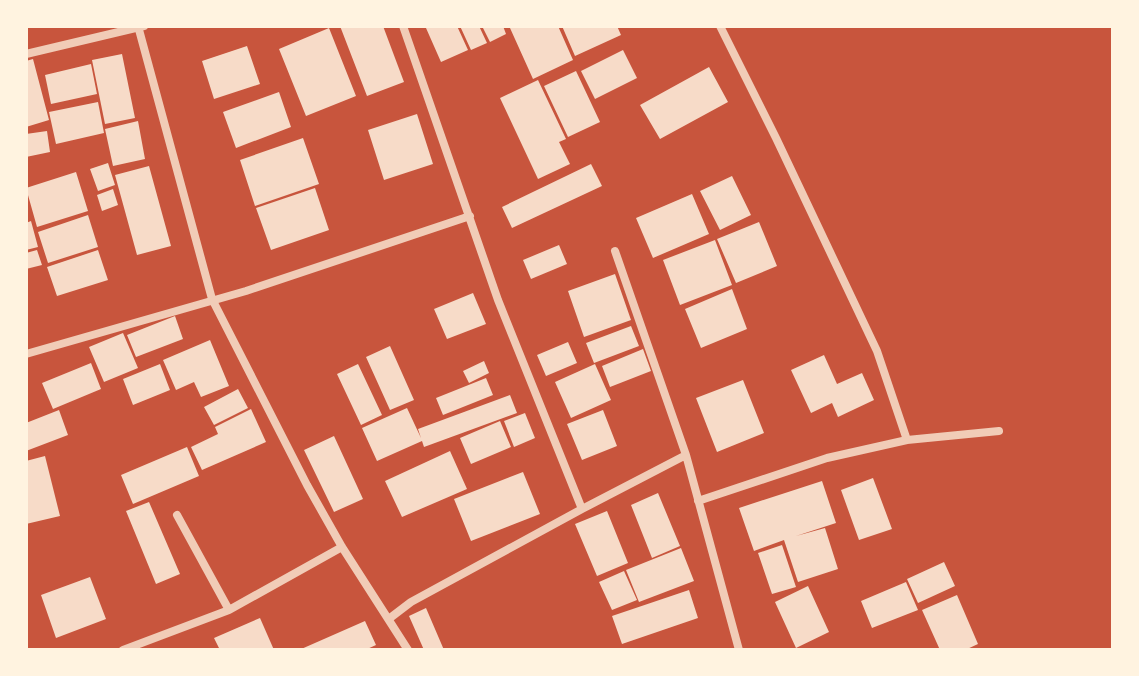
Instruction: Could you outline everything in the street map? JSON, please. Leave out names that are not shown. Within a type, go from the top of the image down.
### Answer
[{"type":"street","points":[[26,54],[140,26],[212,299],[307,485],[342,547],[408,650]]},
{"type":"street","points":[[403,26],[498,300],[582,509]]},
{"type":"street","points":[[720,26],[877,351],[907,440]]},
{"type":"street","points":[[26,354],[246,291],[470,216]]},
{"type":"street","points":[[615,251],[686,455],[739,650]]},
{"type":"street","points":[[698,501],[827,458],[907,440],[999,431]]},
{"type":"street","points":[[390,618],[411,602],[686,455]]},
{"type":"street","points":[[177,515],[229,610]]},
{"type":"street","points":[[123,650],[229,610],[342,547]]},
{"type":"building","points":[[340,26],[383,26],[404,82],[367,96]]},
{"type":"building","points":[[457,26],[468,50],[441,62],[426,28]]},
{"type":"building","points":[[460,26],[479,26],[487,43],[471,50]]},
{"type":"building","points":[[482,26],[503,26],[506,34],[490,42]]},
{"type":"building","points":[[558,26],[573,60],[533,79],[510,28]]},
{"type":"building","points":[[562,26],[617,26],[621,35],[575,56]]},
{"type":"building","points":[[329,28],[356,96],[306,116],[279,49]]},
{"type":"building","points":[[247,46],[260,84],[214,99],[202,61]]},
{"type":"building","points":[[623,50],[637,78],[595,99],[581,71]]},
{"type":"building","points":[[122,54],[135,118],[105,124],[92,60]]},
{"type":"building","points":[[33,59],[49,120],[26,127],[26,61]]},
{"type":"building","points":[[91,64],[97,94],[51,104],[45,75]]},
{"type":"building","points":[[709,67],[728,102],[660,139],[640,105]]},
{"type":"building","points":[[576,71],[600,122],[568,137],[544,86]]},
{"type":"building","points":[[538,80],[566,139],[559,142],[570,164],[538,179],[500,98]]},
{"type":"building","points":[[279,92],[291,127],[236,148],[223,112]]},
{"type":"building","points":[[98,102],[104,133],[56,144],[49,112]]},
{"type":"building","points":[[417,114],[433,164],[384,180],[368,130]]},
{"type":"building","points":[[138,121],[145,159],[113,166],[105,129]]},
{"type":"building","points":[[47,131],[50,152],[26,157],[26,134]]},
{"type":"building","points":[[303,138],[319,184],[255,206],[240,160]]},
{"type":"building","points":[[108,163],[115,185],[98,191],[90,169]]},
{"type":"building","points":[[591,164],[602,186],[512,228],[502,207]]},
{"type":"building","points":[[149,166],[171,246],[137,255],[115,175]]},
{"type":"building","points":[[76,172],[88,211],[37,227],[26,188]]},
{"type":"building","points":[[732,176],[751,215],[720,230],[700,191]]},
{"type":"building","points":[[315,188],[329,230],[271,250],[256,208]]},
{"type":"building","points":[[113,189],[118,205],[102,211],[97,195]]},
{"type":"building","points":[[692,194],[709,234],[653,258],[636,218]]},
{"type":"building","points":[[88,215],[98,247],[48,263],[38,232]]},
{"type":"building","points":[[31,221],[38,247],[26,250],[26,223]]},
{"type":"building","points":[[759,222],[777,266],[736,283],[717,239]]},
{"type":"building","points":[[715,240],[732,285],[680,305],[663,260]]},
{"type":"building","points":[[559,245],[567,264],[531,279],[523,260]]},
{"type":"building","points":[[37,250],[42,265],[26,269],[26,253]]},
{"type":"building","points":[[98,250],[108,280],[57,296],[47,267]]},
{"type":"building","points":[[615,274],[631,320],[584,337],[568,291]]},
{"type":"building","points":[[732,289],[747,329],[701,348],[685,309]]},
{"type":"building","points":[[473,293],[486,324],[447,339],[434,309]]},
{"type":"building","points":[[175,316],[183,339],[136,357],[127,335]]},
{"type":"building","points":[[631,326],[639,346],[594,363],[586,343]]},
{"type":"building","points":[[123,333],[138,368],[104,382],[89,347]]},
{"type":"building","points":[[210,340],[229,386],[201,397],[194,382],[176,390],[163,360]]},
{"type":"building","points":[[568,342],[577,363],[546,376],[537,355]]},
{"type":"building","points":[[390,346],[414,400],[390,410],[366,357]]},
{"type":"building","points":[[643,349],[651,371],[610,387],[602,366]]},
{"type":"building","points":[[824,355],[837,384],[862,373],[874,400],[838,417],[832,403],[811,413],[791,370]]},
{"type":"building","points":[[484,361],[489,373],[469,383],[463,371]]},
{"type":"building","points":[[91,363],[101,389],[53,409],[42,383]]},
{"type":"building","points":[[160,364],[170,390],[133,405],[123,379]]},
{"type":"building","points":[[358,364],[382,415],[361,425],[337,374]]},
{"type":"building","points":[[595,364],[611,400],[571,418],[555,382]]},
{"type":"building","points":[[486,378],[493,395],[443,415],[436,398]]},
{"type":"building","points":[[743,380],[764,433],[717,452],[696,398]]},
{"type":"building","points":[[238,389],[248,408],[214,425],[204,407]]},
{"type":"building","points":[[510,395],[517,413],[424,447],[422,441],[377,461],[362,428],[407,408],[421,438],[418,429]]},
{"type":"building","points":[[251,409],[266,442],[202,470],[191,447],[218,434],[215,427]]},
{"type":"building","points":[[59,410],[68,435],[26,451],[26,423]]},
{"type":"building","points":[[603,410],[617,446],[582,460],[567,424]]},
{"type":"building","points":[[525,413],[535,438],[514,447],[504,421]]},
{"type":"building","points":[[500,421],[511,447],[471,464],[460,438]]},
{"type":"building","points":[[334,436],[363,499],[334,512],[304,450]]},
{"type":"building","points":[[187,447],[199,476],[133,504],[121,475]]},
{"type":"building","points":[[450,451],[467,489],[402,517],[385,481]]},
{"type":"building","points":[[45,456],[60,516],[26,524],[26,461]]},
{"type":"building","points":[[523,472],[540,514],[471,541],[454,499]]},
{"type":"building","points":[[873,478],[892,529],[859,540],[841,490]]},
{"type":"building","points":[[822,481],[836,523],[796,536],[825,528],[838,569],[798,582],[784,540],[754,551],[739,508]]},
{"type":"building","points":[[658,493],[680,546],[652,558],[631,505]]},
{"type":"building","points":[[149,502],[180,574],[156,584],[126,511]]},
{"type":"building","points":[[607,511],[628,563],[597,576],[575,524]]},
{"type":"building","points":[[782,545],[796,587],[772,594],[758,553]]},
{"type":"building","points":[[681,548],[694,581],[639,602],[626,570]]},
{"type":"building","points":[[944,562],[955,586],[918,603],[907,579]]},
{"type":"building","points":[[624,571],[637,600],[612,610],[599,582]]},
{"type":"building","points":[[90,577],[106,619],[56,638],[41,595]]},
{"type":"building","points":[[906,582],[918,610],[872,628],[861,601]]},
{"type":"building","points":[[808,586],[829,632],[796,648],[775,602]]},
{"type":"building","points":[[689,590],[698,618],[622,644],[612,616]]},
{"type":"building","points":[[957,595],[978,644],[965,650],[940,650],[922,610]]},
{"type":"building","points":[[426,608],[444,650],[424,650],[409,616]]},
{"type":"building","points":[[260,618],[274,650],[220,650],[214,638]]},
{"type":"building","points":[[365,621],[376,645],[365,650],[299,650]]}]
